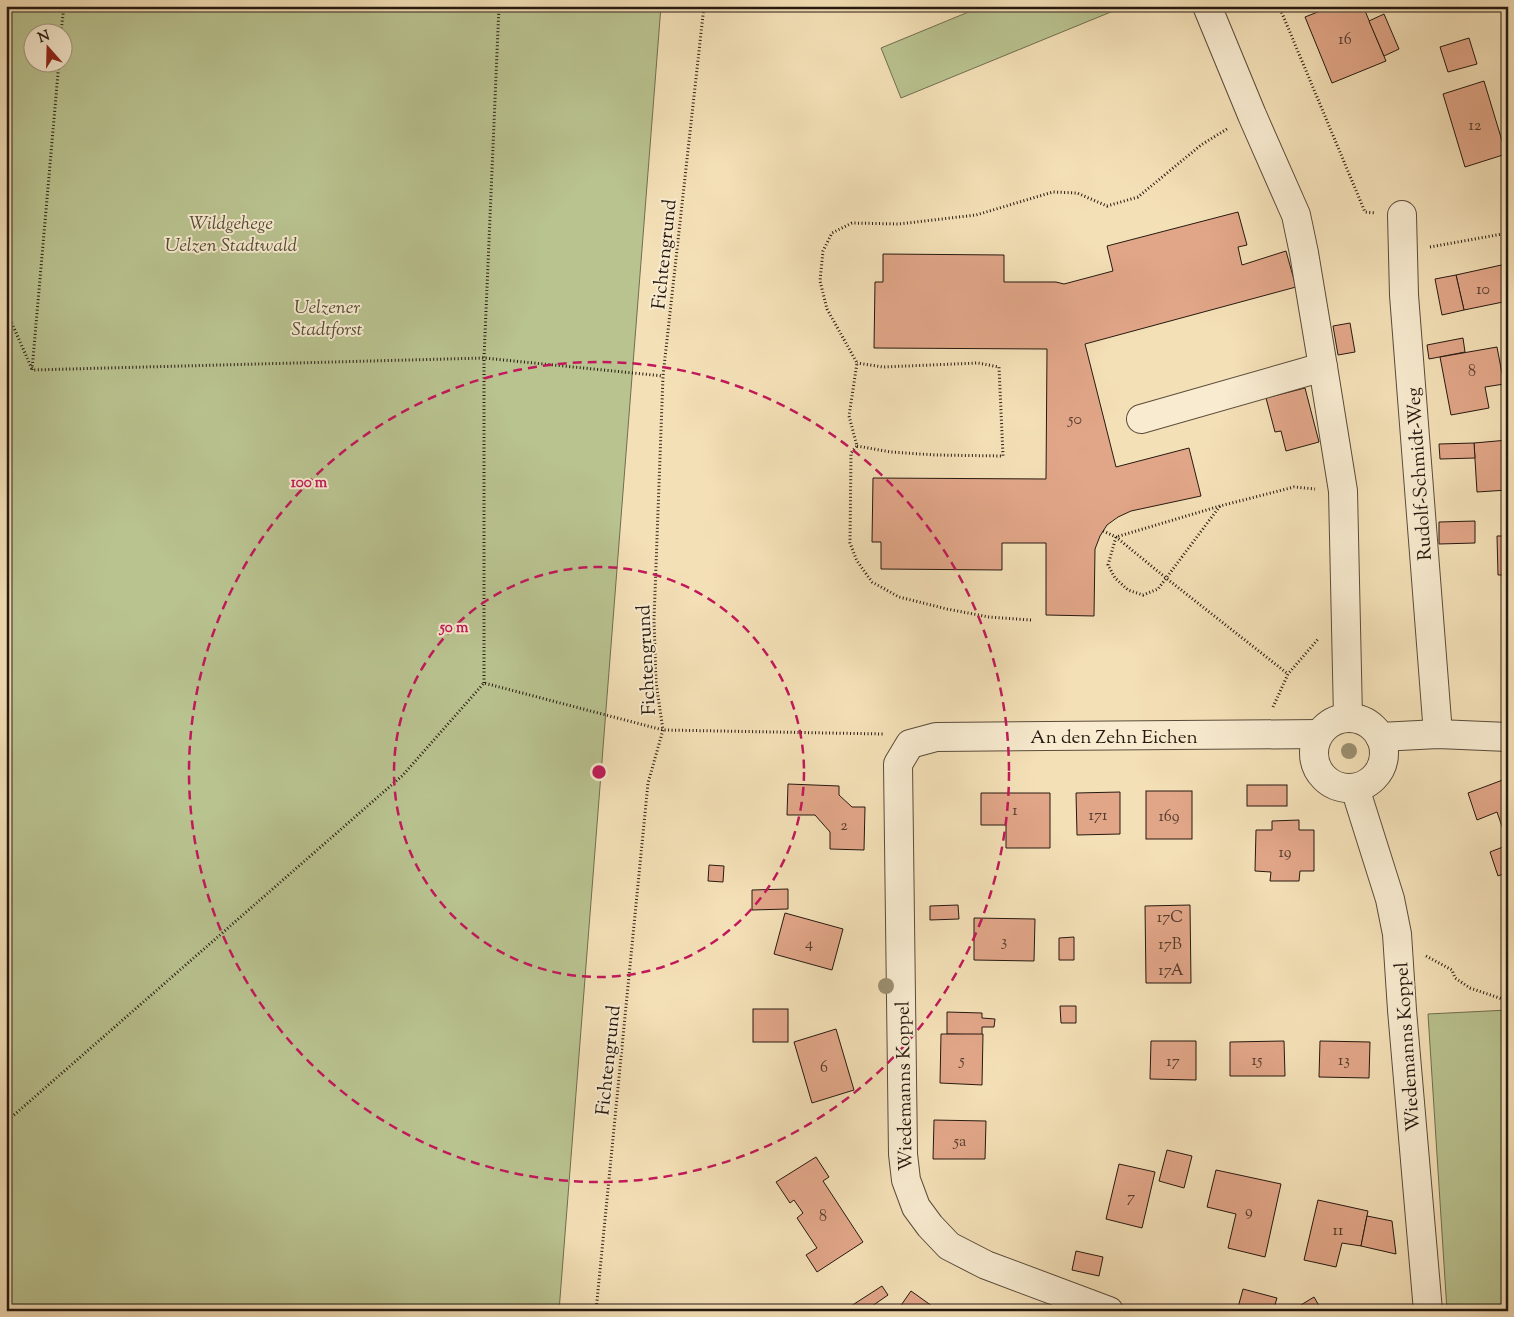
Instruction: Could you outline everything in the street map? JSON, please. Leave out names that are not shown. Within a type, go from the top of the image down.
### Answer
[{"type":"street","points":[[1207,6],[1296,215],[1304,253],[1343,491],[1348,717]]},
{"type":"street","name":"Rudolf-Schmidt-Weg","points":[[1402,215],[1404,295],[1438,734]]},
{"type":"street","points":[[1141,420],[1323,367]]},
{"type":"street","points":[[1348,717],[1368,723],[1380,736],[1384,754],[1379,772],[1365,785],[1355,788],[1343,788],[1329,783],[1317,770],[1313,752],[1319,734],[1332,722],[1348,717]]},
{"type":"street","name":"An den Zehn Eichen","points":[[910,744],[936,737],[1319,734]]},
{"type":"street","points":[[1380,736],[1438,734],[1508,737]]},
{"type":"street","name":"Wiedemanns Koppel","points":[[910,744],[898,764],[903,1154],[906,1180],[916,1207],[930,1226],[949,1246],[986,1265],[1109,1311]]},
{"type":"street","name":"Wiedemanns Koppel","points":[[1355,788],[1390,899],[1398,944],[1428,1311]]},
{"type":"path","points":[[62,22],[64,6]]},
{"type":"path","points":[[6,1122],[403,775],[484,682],[484,358],[499,6]]},
{"type":"path","points":[[697,6],[703,8],[711,6]]},
{"type":"path","points":[[1279,6],[1365,212],[1402,215],[1431,247],[1508,233]]},
{"type":"path","name":"Fichtengrund","points":[[596,1311],[648,783],[663,730],[656,682],[654,620],[663,376],[703,8]]},
{"type":"path","points":[[32,370],[58,72]]},
{"type":"path","points":[[1031,620],[989,617],[899,597],[872,582],[857,562],[850,543],[851,453],[856,446],[849,416],[857,364],[828,309],[820,281],[823,251],[832,233],[852,223],[898,224],[976,215],[1053,192],[1077,193],[1108,206],[1138,197],[1201,144],[1252,115]]},
{"type":"path","points":[[6,310],[32,370]]},
{"type":"path","points":[[32,370],[484,358],[663,376]]},
{"type":"path","points":[[856,446],[891,452],[1004,456],[999,366],[978,363],[883,367],[857,364]]},
{"type":"path","points":[[1116,537],[1220,506],[1294,487],[1343,491]]},
{"type":"path","points":[[1116,537],[1108,565],[1115,578],[1128,590],[1143,594],[1158,589],[1220,506]]},
{"type":"path","points":[[1103,531],[1116,537],[1288,674]]},
{"type":"path","points":[[1261,735],[1288,674],[1345,607]]},
{"type":"path","points":[[484,682],[663,730],[887,734],[910,744]]},
{"type":"path","points":[[1398,944],[1452,970],[1456,978],[1470,988],[1508,1001]]},
{"type":"green space","name":"Uelzener Stadtforst","points":[[6,6],[661,6],[559,1311],[6,1311]]},
{"type":"green space","points":[[983,6],[1123,7],[901,98],[881,48]]},
{"type":"green space","points":[[1508,1010],[1508,1311],[1447,1311],[1428,1014]]},
{"type":"building","points":[[1333,6],[1363,6],[1386,61],[1332,83],[1305,17]]},
{"type":"building","points":[[1384,14],[1399,49],[1384,56],[1369,21]]},
{"type":"building","points":[[1469,38],[1477,64],[1448,72],[1440,47]]},
{"type":"building","points":[[1484,81],[1506,154],[1465,167],[1443,94]]},
{"type":"building","points":[[1238,212],[1247,245],[1238,247],[1242,265],[1286,251],[1296,287],[1085,344],[1116,467],[1189,448],[1201,496],[1131,511],[1107,525],[1095,549],[1094,616],[1046,615],[1046,543],[1002,543],[1002,570],[881,569],[881,542],[872,542],[873,478],[1046,479],[1047,349],[874,348],[875,282],[883,282],[883,254],[1004,255],[1004,282],[1056,282],[1064,284],[1113,271],[1107,246]]},
{"type":"building","points":[[1506,264],[1508,301],[1464,310],[1456,275]]},
{"type":"building","points":[[1456,275],[1464,310],[1442,315],[1435,279]]},
{"type":"building","points":[[1350,323],[1355,352],[1338,355],[1333,326]]},
{"type":"building","points":[[1463,338],[1465,352],[1429,359],[1427,345]]},
{"type":"building","points":[[1497,347],[1504,384],[1485,387],[1489,408],[1451,415],[1440,357]]},
{"type":"building","points":[[1305,388],[1319,442],[1286,451],[1281,431],[1275,432],[1266,398]]},
{"type":"building","points":[[1508,440],[1508,490],[1477,492],[1474,443]]},
{"type":"building","points":[[1474,443],[1475,458],[1440,459],[1439,444]]},
{"type":"building","points":[[1475,521],[1475,543],[1439,544],[1439,522]]},
{"type":"building","points":[[1497,536],[1508,536],[1508,575],[1498,575]]},
{"type":"building","points":[[1508,778],[1508,834],[1505,835],[1497,812],[1477,820],[1468,793]]},
{"type":"building","points":[[788,784],[839,786],[839,795],[852,807],[865,807],[864,850],[830,849],[830,832],[815,815],[787,815]]},
{"type":"building","points":[[1247,785],[1287,785],[1287,806],[1247,806]]},
{"type":"building","points":[[1146,791],[1192,791],[1192,839],[1146,839]]},
{"type":"building","points":[[1120,792],[1120,834],[1077,835],[1076,793]]},
{"type":"building","points":[[981,793],[1050,793],[1050,848],[1006,848],[1006,825],[981,825]]},
{"type":"building","points":[[1299,820],[1299,830],[1314,830],[1314,871],[1300,871],[1299,881],[1270,881],[1271,872],[1255,871],[1256,830],[1272,830],[1272,821]]},
{"type":"building","points":[[1508,845],[1508,872],[1498,876],[1490,852]]},
{"type":"building","points":[[709,865],[724,866],[723,882],[708,881]]},
{"type":"building","points":[[788,889],[788,909],[752,910],[752,890]]},
{"type":"building","points":[[958,905],[959,919],[930,920],[930,906]]},
{"type":"building","points":[[1190,905],[1191,983],[1146,983],[1145,906]]},
{"type":"building","points":[[785,913],[843,929],[832,970],[774,954]]},
{"type":"building","points":[[974,918],[1035,919],[1034,961],[974,960]]},
{"type":"building","points":[[1074,937],[1074,960],[1059,960],[1059,938]]},
{"type":"building","points":[[1060,1006],[1076,1006],[1076,1023],[1061,1023]]},
{"type":"building","points":[[753,1009],[788,1009],[788,1042],[753,1042]]},
{"type":"building","points":[[947,1012],[982,1013],[982,1018],[995,1019],[994,1027],[982,1027],[982,1035],[947,1034]]},
{"type":"building","points":[[836,1029],[854,1090],[812,1103],[794,1042]]},
{"type":"building","points":[[941,1034],[983,1034],[982,1085],[940,1083]]},
{"type":"building","points":[[1151,1041],[1196,1041],[1196,1080],[1150,1079]]},
{"type":"building","points":[[1284,1041],[1285,1076],[1230,1076],[1230,1042]]},
{"type":"building","points":[[1320,1041],[1370,1042],[1369,1078],[1319,1077]]},
{"type":"building","points":[[934,1120],[986,1121],[985,1159],[933,1159]]},
{"type":"building","points":[[1167,1150],[1192,1156],[1184,1188],[1159,1181]]},
{"type":"building","points":[[816,1157],[829,1177],[823,1181],[863,1242],[817,1272],[806,1255],[817,1248],[797,1218],[803,1213],[794,1200],[790,1203],[776,1182]]},
{"type":"building","points":[[1119,1164],[1155,1172],[1142,1228],[1106,1219]]},
{"type":"building","points":[[1216,1170],[1281,1184],[1265,1257],[1228,1248],[1236,1214],[1207,1207]]},
{"type":"building","points":[[1318,1200],[1368,1211],[1361,1246],[1342,1243],[1336,1267],[1304,1260]]},
{"type":"building","points":[[1367,1216],[1392,1221],[1396,1254],[1361,1246]]},
{"type":"building","points":[[1076,1251],[1103,1257],[1099,1276],[1072,1270]]},
{"type":"building","points":[[882,1286],[888,1295],[865,1311],[854,1311],[851,1306]]},
{"type":"building","points":[[1243,1289],[1277,1298],[1273,1311],[1237,1311]]},
{"type":"building","points":[[911,1291],[939,1311],[897,1311]]},
{"type":"building","points":[[1314,1297],[1321,1309],[1318,1311],[1298,1311],[1296,1308]]},
{"type":"park label","name":"Wildgehege Uelzen Stadtwald","points":[[231,233]]}]
